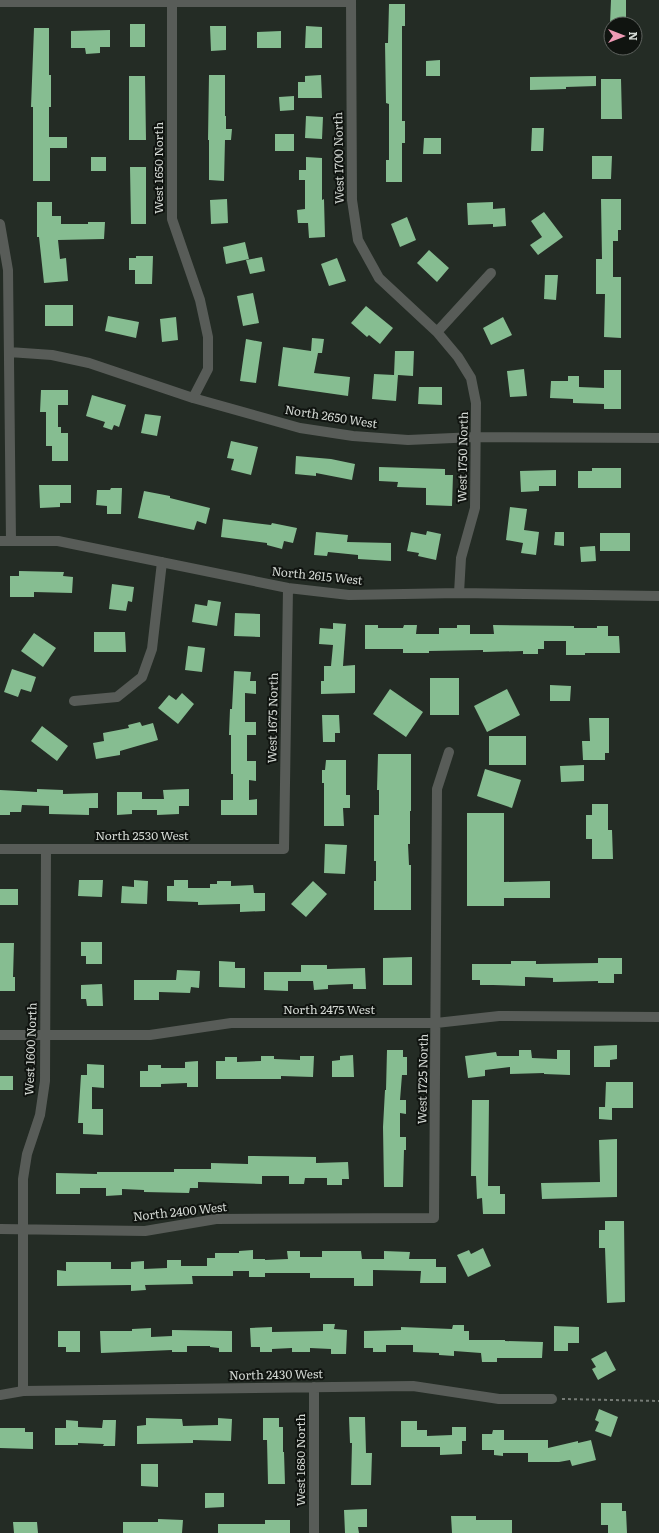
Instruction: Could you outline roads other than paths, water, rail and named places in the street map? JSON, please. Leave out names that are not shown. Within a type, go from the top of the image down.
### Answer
[{"type":"street","points":[[0,2],[351,1]]},
{"type":"street","name":"West 1700 North","points":[[351,1],[352,200],[358,240],[379,278],[437,332]]},
{"type":"street","name":"West 1650 North","points":[[172,2],[172,219],[200,300],[208,337],[208,369],[193,398]]},
{"type":"street","points":[[0,224],[9,352],[11,541]]},
{"type":"street","points":[[437,332],[491,273]]},
{"type":"street","name":"West 1750 North","points":[[437,332],[458,357],[471,378],[476,403],[475,508],[461,558],[459,593]]},
{"type":"street","name":"North 2650 West","points":[[9,352],[52,355],[89,363],[193,398],[300,428],[353,436],[408,440],[476,437],[659,438]]},
{"type":"street","name":"North 2615 West","points":[[0,541],[58,541],[288,588],[349,595],[459,593],[659,596]]},
{"type":"street","points":[[74,700],[117,696],[142,677],[152,649],[162,562]]},
{"type":"street","name":"West 1675 North","points":[[284,849],[288,588]]},
{"type":"street","name":"West 1725 North","points":[[434,1218],[437,788],[449,752]]},
{"type":"street","name":"North 2530 West","points":[[0,848],[284,849]]},
{"type":"street","name":"West 1600 North","points":[[23,1391],[23,1180],[27,1154],[40,1115],[45,1081],[46,849]]},
{"type":"street","name":"North 2475 West","points":[[0,1035],[150,1035],[231,1023],[436,1023],[499,1016],[659,1017]]},
{"type":"street","name":"North 2400 West","points":[[0,1229],[145,1231],[216,1219],[434,1218]]},
{"type":"street","name":"North 2430 West","points":[[0,1395],[23,1391],[414,1386],[499,1399],[552,1399]]},
{"type":"street","name":"West 1680 North","points":[[314,1387],[314,1533]]}]
